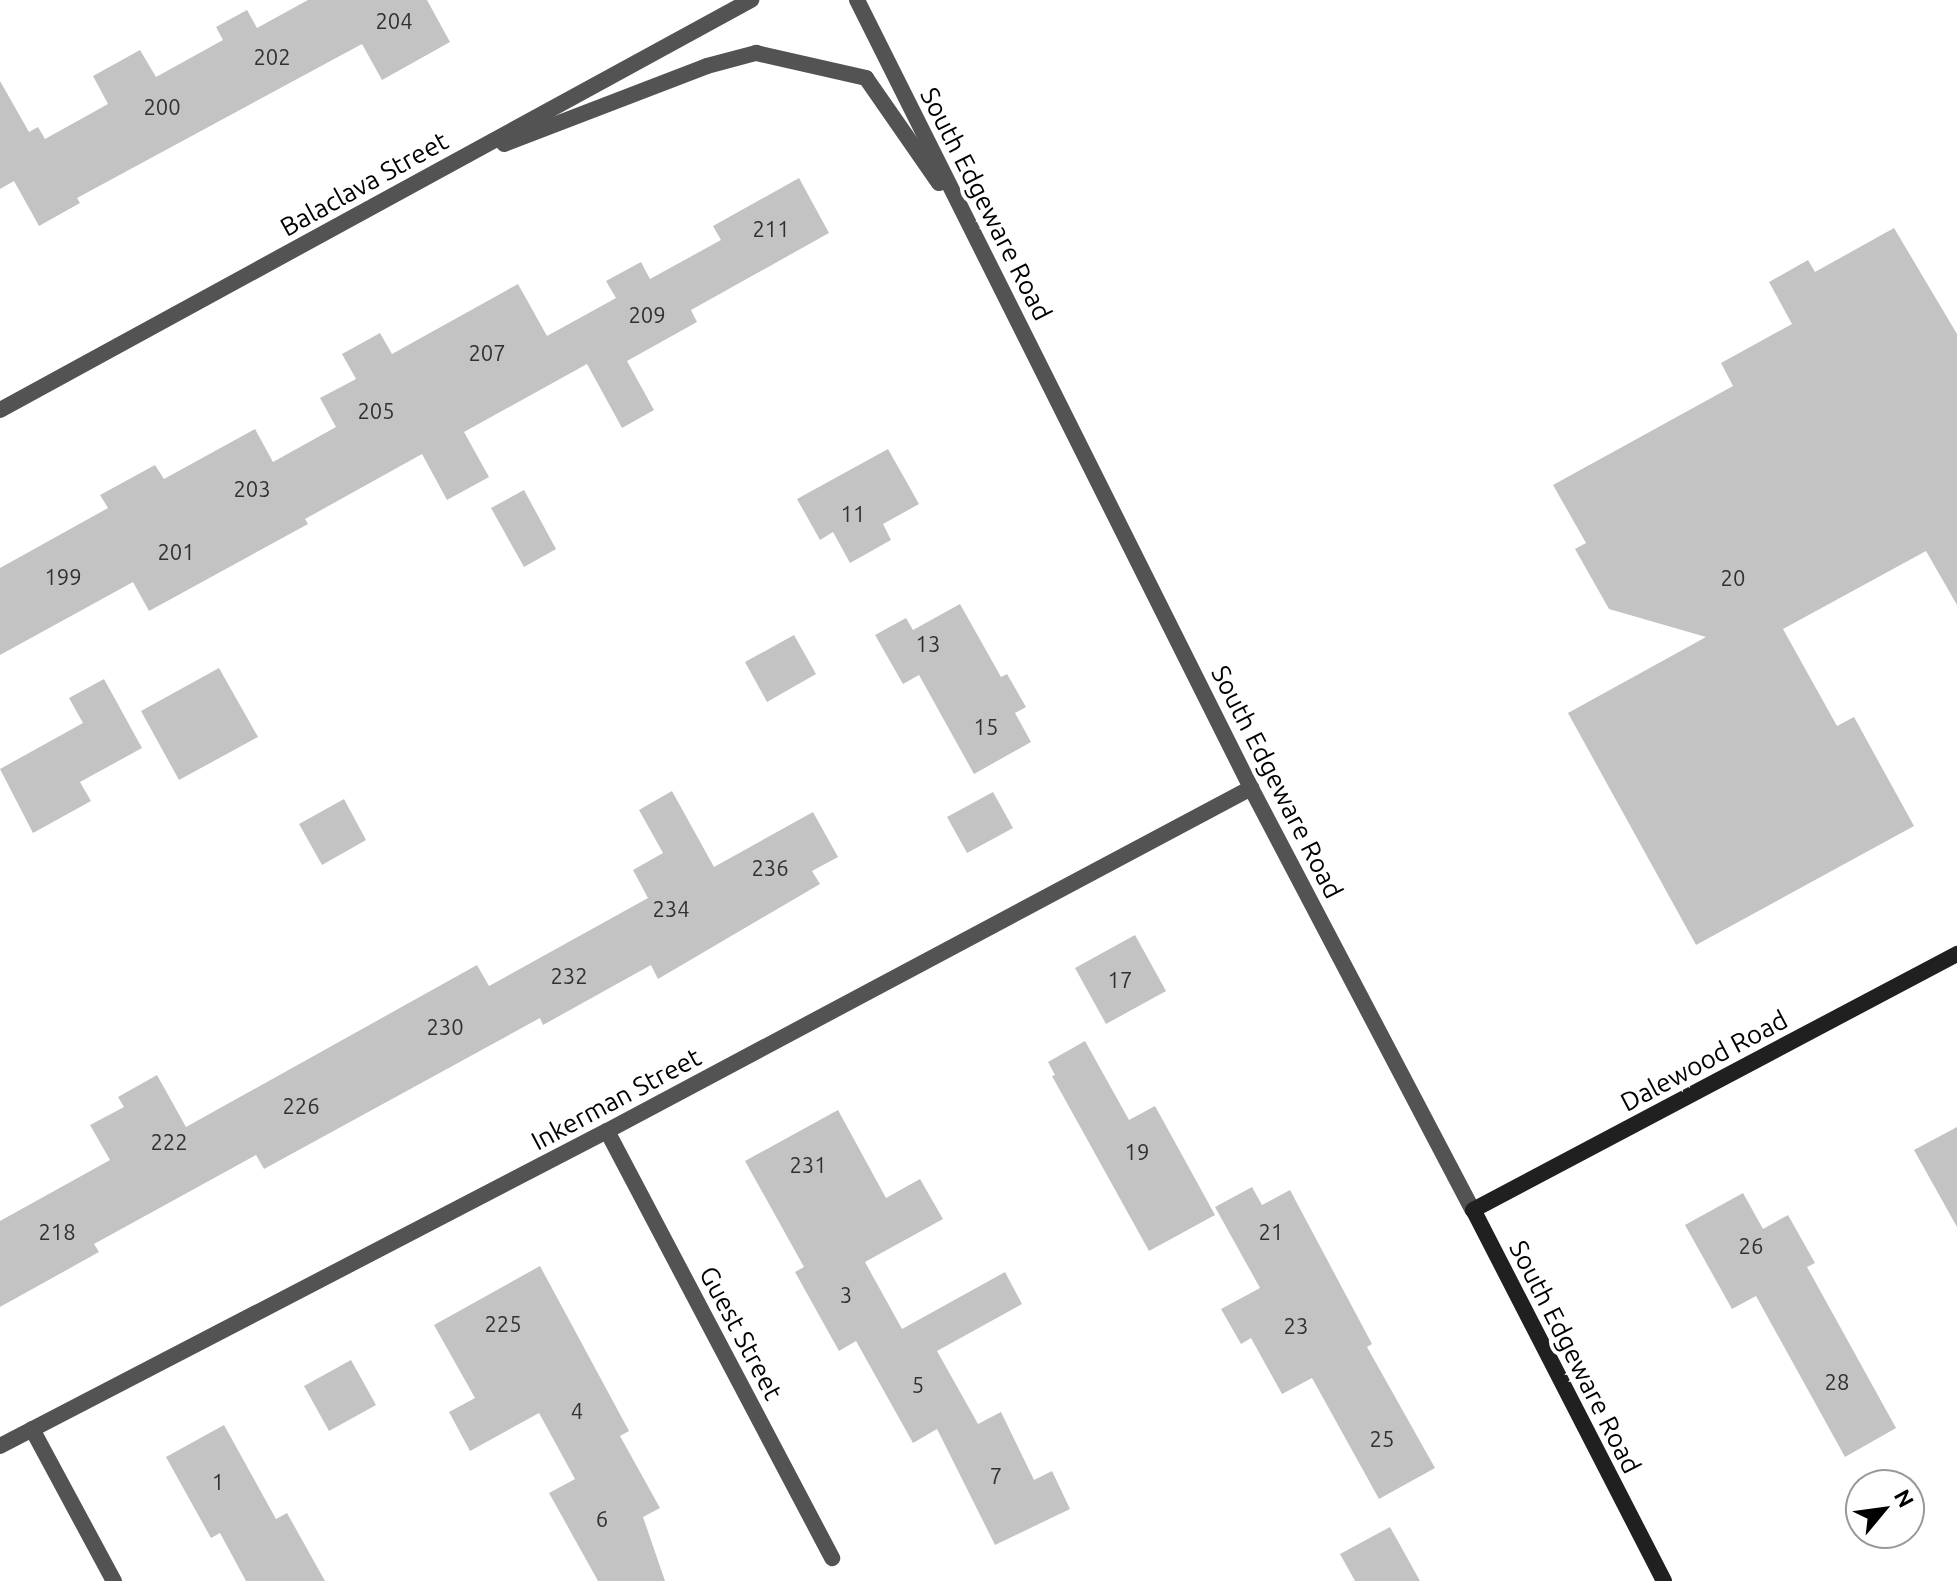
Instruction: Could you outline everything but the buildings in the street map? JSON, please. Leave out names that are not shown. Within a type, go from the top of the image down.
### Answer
[{"type":"main road","name":"Dalewood Road","points":[[1473,1210],[1957,954]]},
{"type":"main road","name":"South Edgeware Road","points":[[1473,1210],[1664,1581]]},
{"type":"street","name":"Balaclava Street","points":[[0,410],[751,0]]},
{"type":"street","name":"South Edgeware Road","points":[[857,0],[1251,788],[1473,1210]]},
{"type":"street","points":[[453,162],[707,66],[756,53],[866,78],[971,228]]},
{"type":"street","name":"Inkerman Street","points":[[0,1446],[607,1131],[1251,788]]},
{"type":"street","name":"Guest Street","points":[[607,1131],[832,1558]]},
{"type":"street","points":[[32,1429],[114,1581]]}]
